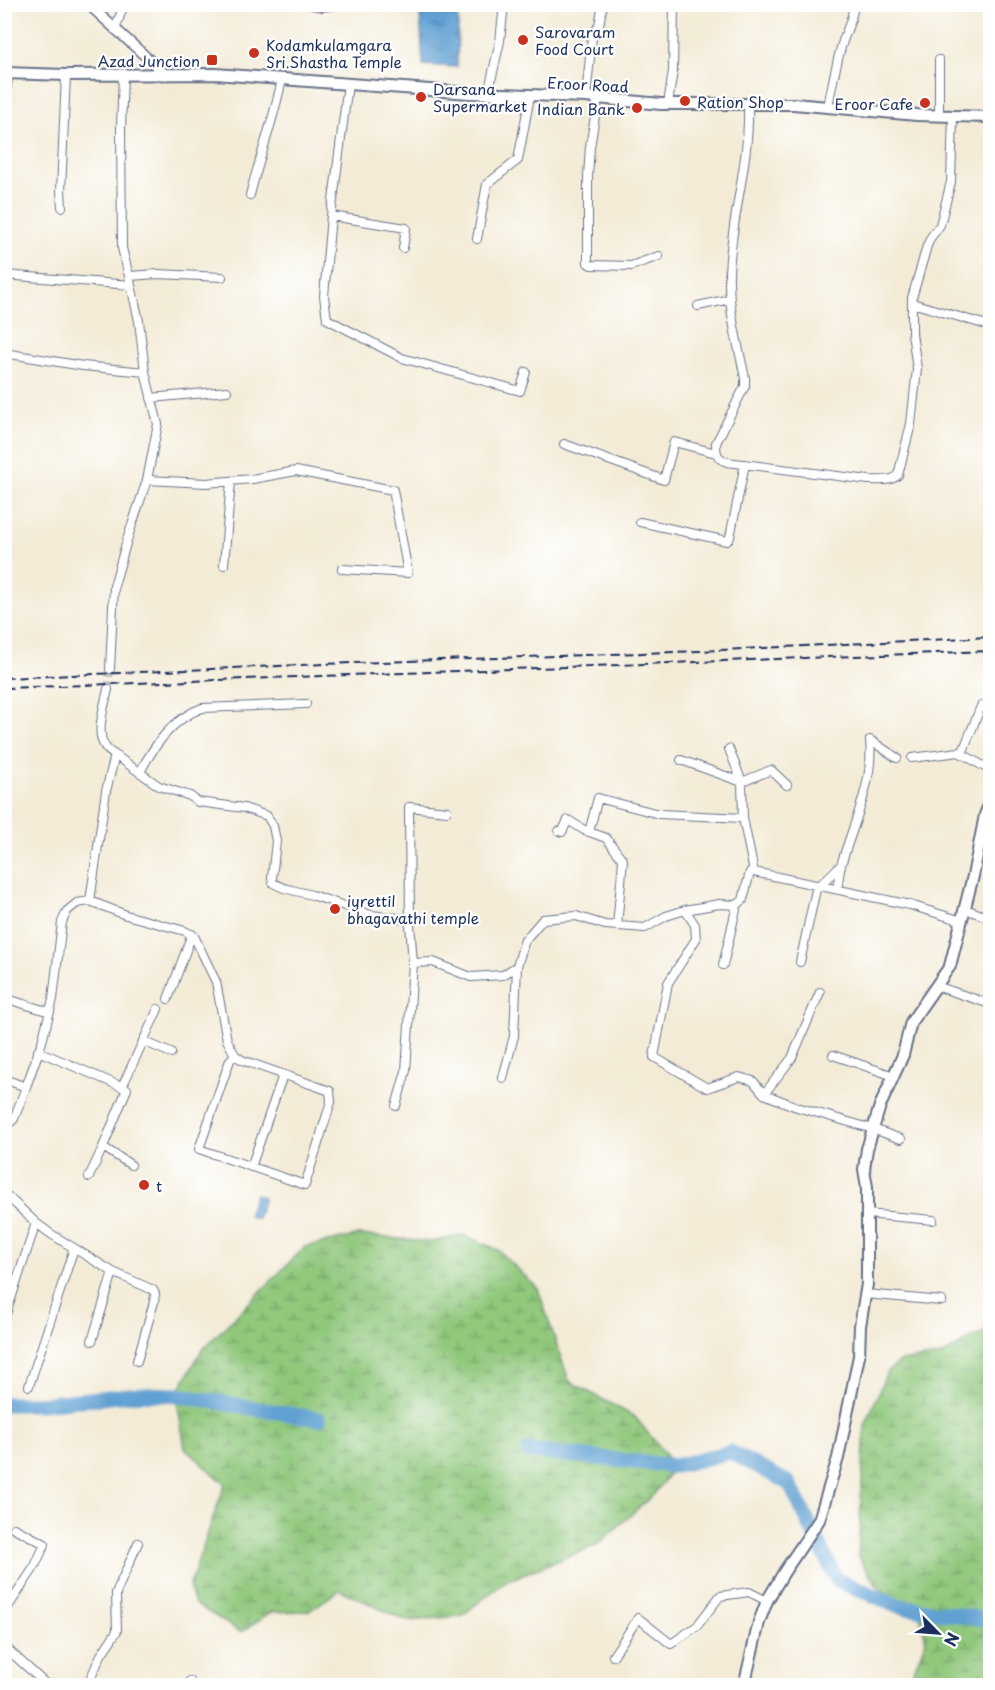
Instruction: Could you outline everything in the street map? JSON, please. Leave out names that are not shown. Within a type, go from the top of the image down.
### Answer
[{"type":"main road","name":"Eroor Road","points":[[7,73],[214,74],[488,94],[668,104],[794,104],[939,116],[990,117]]},
{"type":"main road","points":[[744,1686],[759,1622],[767,1601],[819,1520],[838,1458],[854,1387],[865,1294],[868,1248],[867,1187],[864,1169],[867,1149],[880,1106],[903,1055],[911,1022],[950,966],[990,802]]},
{"type":"street","points":[[88,4],[166,75]]},
{"type":"street","points":[[115,30],[124,4]]},
{"type":"street","points":[[308,4],[322,7],[342,4]]},
{"type":"street","points":[[488,94],[500,41],[504,4]]},
{"type":"street","points":[[603,4],[599,25],[592,37],[588,263],[627,266],[659,256]]},
{"type":"street","points":[[668,104],[673,71],[674,4]]},
{"type":"street","points":[[828,107],[843,40],[853,14],[854,4]]},
{"type":"street","points":[[939,60],[939,116]]},
{"type":"street","points":[[4,104],[7,73]]},
{"type":"street","points":[[62,207],[66,75]]},
{"type":"street","points":[[110,669],[114,586],[147,480],[158,424],[145,372],[139,321],[122,248],[120,203],[123,75]]},
{"type":"street","points":[[250,195],[282,79]]},
{"type":"street","points":[[348,84],[331,216],[324,296],[327,319],[402,358],[520,392],[526,372]]},
{"type":"street","points":[[477,238],[487,184],[518,160],[530,96]]},
{"type":"street","points":[[748,105],[744,159],[729,274],[730,299],[745,386],[716,443],[716,453],[719,459],[727,462],[855,479],[885,480],[895,478],[898,474],[911,424],[916,384],[912,303],[923,257],[931,237],[940,225],[951,182],[953,116]]},
{"type":"street","points":[[331,216],[405,228],[403,248]]},
{"type":"street","points":[[129,276],[158,274],[222,277]]},
{"type":"street","points":[[4,275],[131,285]]},
{"type":"street","points":[[698,306],[730,299]]},
{"type":"street","points":[[912,303],[990,326]]},
{"type":"street","points":[[4,353],[83,366],[145,372]]},
{"type":"street","points":[[151,398],[227,391]]},
{"type":"street","points":[[564,444],[664,480],[674,442],[716,453]]},
{"type":"street","points":[[640,522],[727,541],[730,537],[745,464]]},
{"type":"street","points":[[147,480],[206,483],[296,471],[393,490],[408,573],[342,569]]},
{"type":"street","points":[[224,565],[231,481]]},
{"type":"street","points":[[108,689],[100,728],[103,746],[159,786],[190,796],[198,802],[244,808],[267,816],[273,826],[276,841],[273,883],[371,915],[405,919],[410,924]]},
{"type":"street","points":[[140,772],[156,745],[170,729],[195,710],[306,704]]},
{"type":"street","points":[[962,754],[981,706]]},
{"type":"street","points":[[837,889],[841,865],[867,784],[870,740],[897,758]]},
{"type":"street","points":[[729,749],[742,782],[742,818],[754,872]]},
{"type":"street","points":[[912,758],[958,752],[990,770]]},
{"type":"street","points":[[90,901],[105,791],[115,755]]},
{"type":"street","points":[[681,760],[742,782],[771,770],[787,785]]},
{"type":"street","points":[[589,832],[598,798],[659,813],[742,818]]},
{"type":"street","points":[[396,1106],[406,1071],[413,963],[410,924],[409,807],[447,811]]},
{"type":"street","points":[[559,831],[562,831],[568,820],[589,832],[606,838],[623,860],[617,926]]},
{"type":"street","points":[[800,962],[818,885],[841,865]]},
{"type":"street","points":[[503,1078],[514,1036],[517,966],[525,940],[543,919],[576,916],[605,925],[645,928],[666,916],[685,910],[719,904],[737,904],[743,900],[750,872],[866,897],[990,918]]},
{"type":"street","points":[[4,1129],[14,1119],[50,1012],[62,922],[67,911],[77,903],[90,901],[126,915],[185,930],[192,934],[204,953],[216,982],[227,1040],[235,1055],[242,1060],[330,1091],[331,1102],[305,1185],[199,1149],[231,1060],[235,1055]]},
{"type":"street","points":[[723,965],[737,904]]},
{"type":"street","points":[[685,910],[695,925],[696,939],[668,983],[654,1058],[707,1088],[739,1077],[753,1081],[764,1094],[797,1107],[901,1139]]},
{"type":"street","points":[[168,999],[192,934]]},
{"type":"street","points":[[413,963],[433,962],[471,977],[503,975],[517,966]]},
{"type":"street","points":[[936,986],[990,1004]]},
{"type":"street","points":[[764,1094],[792,1058],[820,992]]},
{"type":"street","points":[[4,998],[50,1012]]},
{"type":"street","points":[[122,1087],[158,1008]]},
{"type":"street","points":[[143,1041],[171,1053]]},
{"type":"street","points":[[38,1051],[127,1089],[89,1176]]},
{"type":"street","points":[[833,1055],[894,1076]]},
{"type":"street","points":[[251,1167],[284,1075]]},
{"type":"street","points":[[4,1079],[26,1087]]},
{"type":"street","points":[[103,1147],[131,1165]]},
{"type":"street","points":[[4,1193],[36,1223],[74,1248],[113,1272],[153,1290],[155,1294],[137,1360]]},
{"type":"street","points":[[867,1214],[933,1220]]},
{"type":"street","points":[[4,1320],[36,1223]]},
{"type":"street","points":[[29,1386],[74,1248]]},
{"type":"street","points":[[92,1341],[113,1272]]},
{"type":"street","points":[[865,1294],[942,1302]]},
{"type":"street","points":[[4,1613],[35,1566],[45,1544],[14,1528]]},
{"type":"street","points":[[89,1685],[101,1656],[117,1630],[116,1593],[138,1543]]},
{"type":"street","points":[[613,1656],[638,1618],[671,1644],[697,1626],[720,1596],[749,1592],[767,1601]]},
{"type":"street","points":[[4,1646],[48,1686]]},
{"type":"green space","points":[[360,1235],[431,1242],[464,1235],[498,1250],[538,1289],[569,1381],[635,1417],[675,1466],[654,1494],[597,1545],[506,1581],[461,1616],[407,1621],[340,1590],[309,1611],[271,1612],[241,1632],[195,1604],[189,1587],[225,1484],[185,1448],[176,1395],[202,1350],[305,1247]]},
{"type":"green space","points":[[990,1328],[990,1685],[917,1685],[911,1676],[926,1641],[920,1617],[877,1586],[858,1556],[865,1426],[887,1372],[901,1361],[941,1356]]},
{"type":"water","points":[[420,12],[458,16],[457,67],[423,65]]},
{"type":"water","points":[[255,1194],[264,1197],[257,1218],[248,1216]]},
{"type":"waterway","points":[[4,1404],[40,1404],[139,1394],[176,1395],[319,1419]]},
{"type":"waterway","points":[[528,1451],[675,1466],[730,1452],[789,1483],[837,1580],[899,1606],[990,1620]]},
{"type":"tunnel","points":[[108,689],[110,669]]},
{"type":"railway","points":[[4,678],[700,651],[990,637]]},
{"type":"railway","points":[[4,688],[990,651]]},
{"type":"place","name":"Sarovaram Food Court","points":[[523,40]]},
{"type":"place","name":"Kodamkulamgara Sri.Shastha Temple","points":[[254,53]]},
{"type":"place","name":"Azad Junction","points":[[212,60]]},
{"type":"place","name":"Darsana Supermarket","points":[[421,97]]},
{"type":"place","name":"Ration Shop","points":[[685,101]]},
{"type":"place","name":"Eroor Cafe","points":[[925,103]]},
{"type":"place","name":"Indian Bank","points":[[637,108]]},
{"type":"place","name":"iyrettil bhagavathi temple","points":[[335,909]]},
{"type":"place","name":"t","points":[[144,1185]]}]
